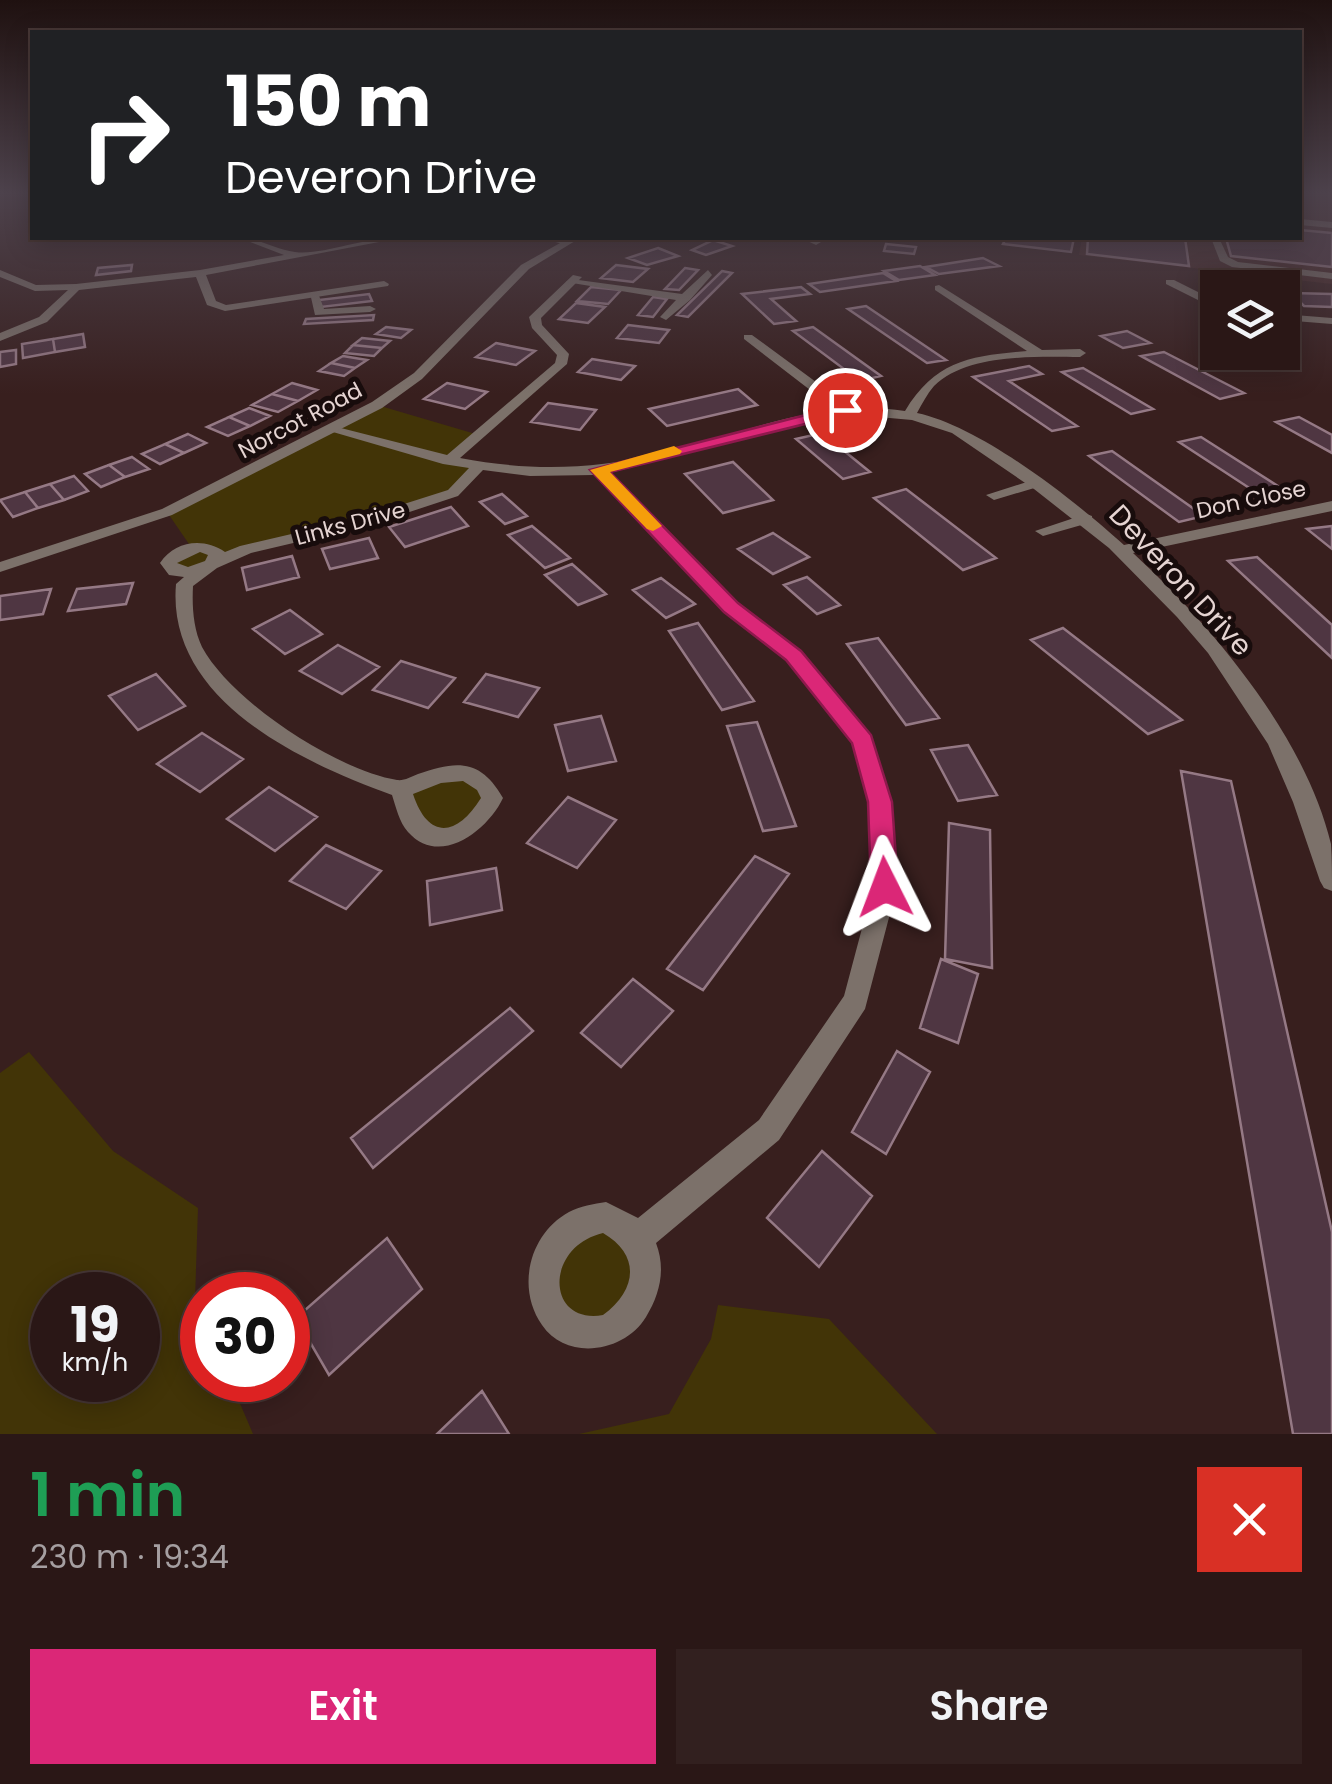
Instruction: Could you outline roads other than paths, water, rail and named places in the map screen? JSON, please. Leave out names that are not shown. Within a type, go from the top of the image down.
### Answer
[{"type":"street","points":[[0,272],[34,288],[76,287],[266,261]]},
{"type":"street","name":"Norcot Road","points":[[0,567],[168,512],[334,430],[418,376],[535,261]]},
{"type":"street","points":[[1226,261],[1332,276]]},
{"type":"street","points":[[200,272],[211,303],[225,308],[384,284]]},
{"type":"street","points":[[666,317],[708,273]]},
{"type":"street","points":[[448,461],[562,364],[563,354],[536,326],[535,317],[574,279],[686,298]]},
{"type":"street","points":[[1170,282],[1200,297]]},
{"type":"street","points":[[0,337],[38,324],[60,309],[76,287]]},
{"type":"street","points":[[940,288],[1038,353]]},
{"type":"street","points":[[314,294],[319,313],[370,309]]},
{"type":"street","points":[[1300,318],[1332,321]]},
{"type":"street","points":[[748,337],[845,410]]},
{"type":"street","points":[[908,416],[940,375],[971,364],[1038,353],[1080,353]]},
{"type":"street","name":"Deveron Drive","points":[[609,467],[845,410],[908,416],[950,427],[1086,519],[1122,551],[1234,676],[1270,728],[1327,853],[1332,881]]},
{"type":"street","points":[[334,430],[479,466],[540,472],[609,467],[731,608],[794,656],[863,741],[880,802],[885,887],[856,1002],[769,1130],[637,1238]]},
{"type":"street","name":"Links Drive","points":[[401,790],[328,763],[277,732],[230,690],[194,649],[183,604],[186,584],[211,564],[246,549],[364,522],[453,493],[479,466]]},
{"type":"street","points":[[994,494],[1036,483]]},
{"type":"street","name":"Don Close","points":[[1122,551],[1332,506]]},
{"type":"street","points":[[1043,531],[1086,519]]}]
